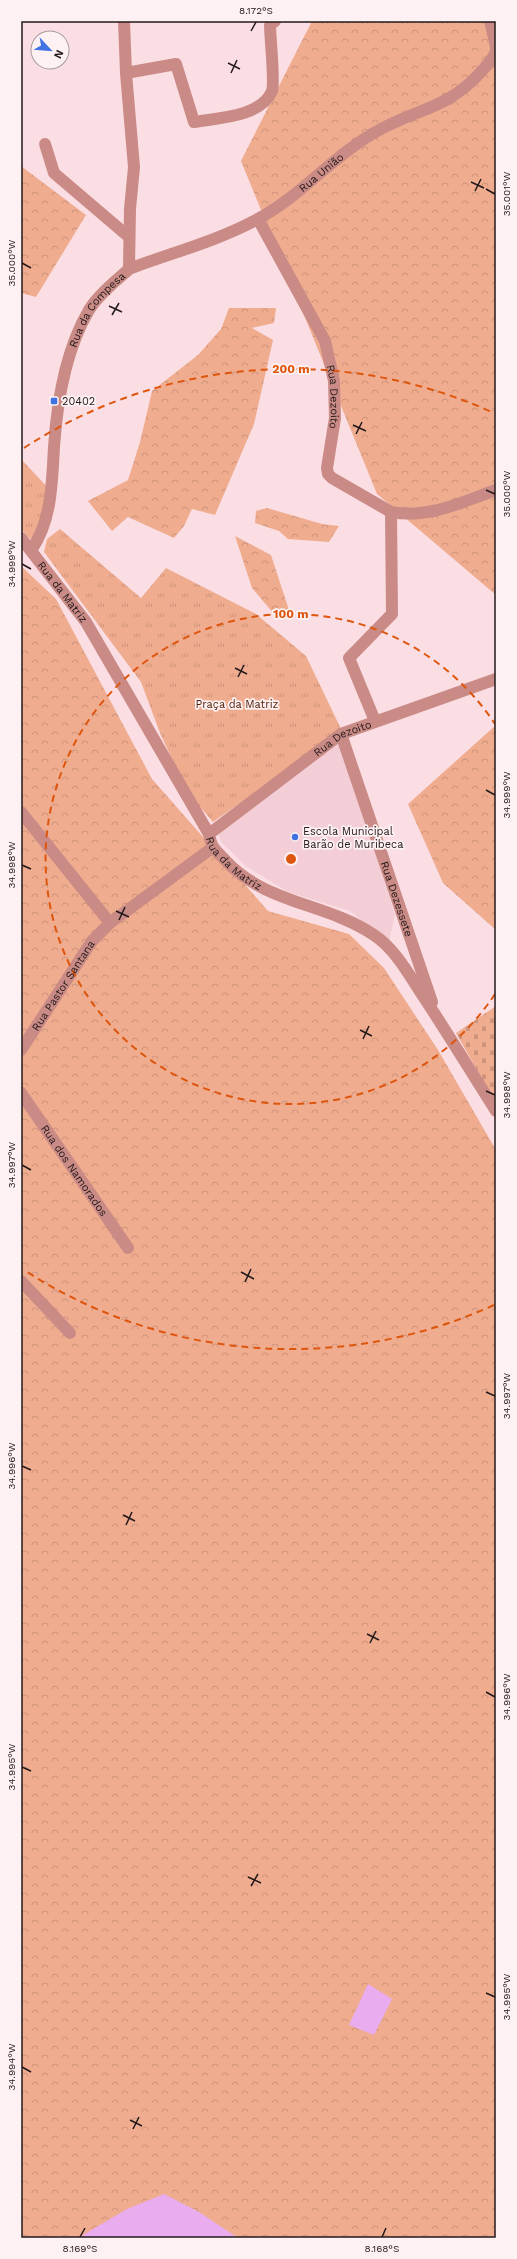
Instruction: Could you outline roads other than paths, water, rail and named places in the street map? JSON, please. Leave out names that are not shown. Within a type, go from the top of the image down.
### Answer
[{"type":"street","name":"Rua da Compesa","points":[[32,550],[45,521],[51,494],[54,440],[63,382],[77,334],[90,310],[100,296],[129,269],[129,237],[134,167],[126,73],[124,21]]},
{"type":"street","points":[[126,73],[176,64],[194,122],[237,114],[262,105],[272,90],[270,25],[275,21]]},
{"type":"street","points":[[490,21],[496,47]]},
{"type":"street","name":"Rua União","points":[[129,269],[239,228],[258,219],[338,156],[381,129],[453,98],[472,82],[491,61],[496,51]]},
{"type":"street","points":[[45,144],[54,173],[129,237]]},
{"type":"street","name":"Rua Dezoito","points":[[258,219],[325,341],[334,381],[336,418],[328,456],[328,474],[337,482],[391,512],[415,514],[437,511],[496,490]]},
{"type":"street","points":[[375,722],[350,658],[392,614],[391,512]]},
{"type":"street","name":"Rua da Matriz","points":[[21,538],[32,550],[86,622],[209,834],[212,848],[243,878],[273,894],[327,911],[374,935],[390,948],[437,1018],[496,1112]]},
{"type":"street","name":"Rua Dezoito","points":[[209,834],[341,734],[496,679]]},
{"type":"street","name":"Rua Dezessete","points":[[341,734],[437,1018]]},
{"type":"street","points":[[21,812],[110,924]]},
{"type":"street","name":"Rua Pastor Santana","points":[[21,1050],[92,941],[110,924],[212,848]]},
{"type":"street","name":"Rua dos Namorados","points":[[21,1093],[128,1248]]},
{"type":"street","points":[[21,1281],[70,1333]]},
{"type":"place","name":"20402","points":[[54,401]]},
{"type":"place","name":"Escola Municipal Barão de Muribeca","points":[[295,837]]},
{"type":"park label","name":"Praça da Matriz","points":[[237,704]]}]
